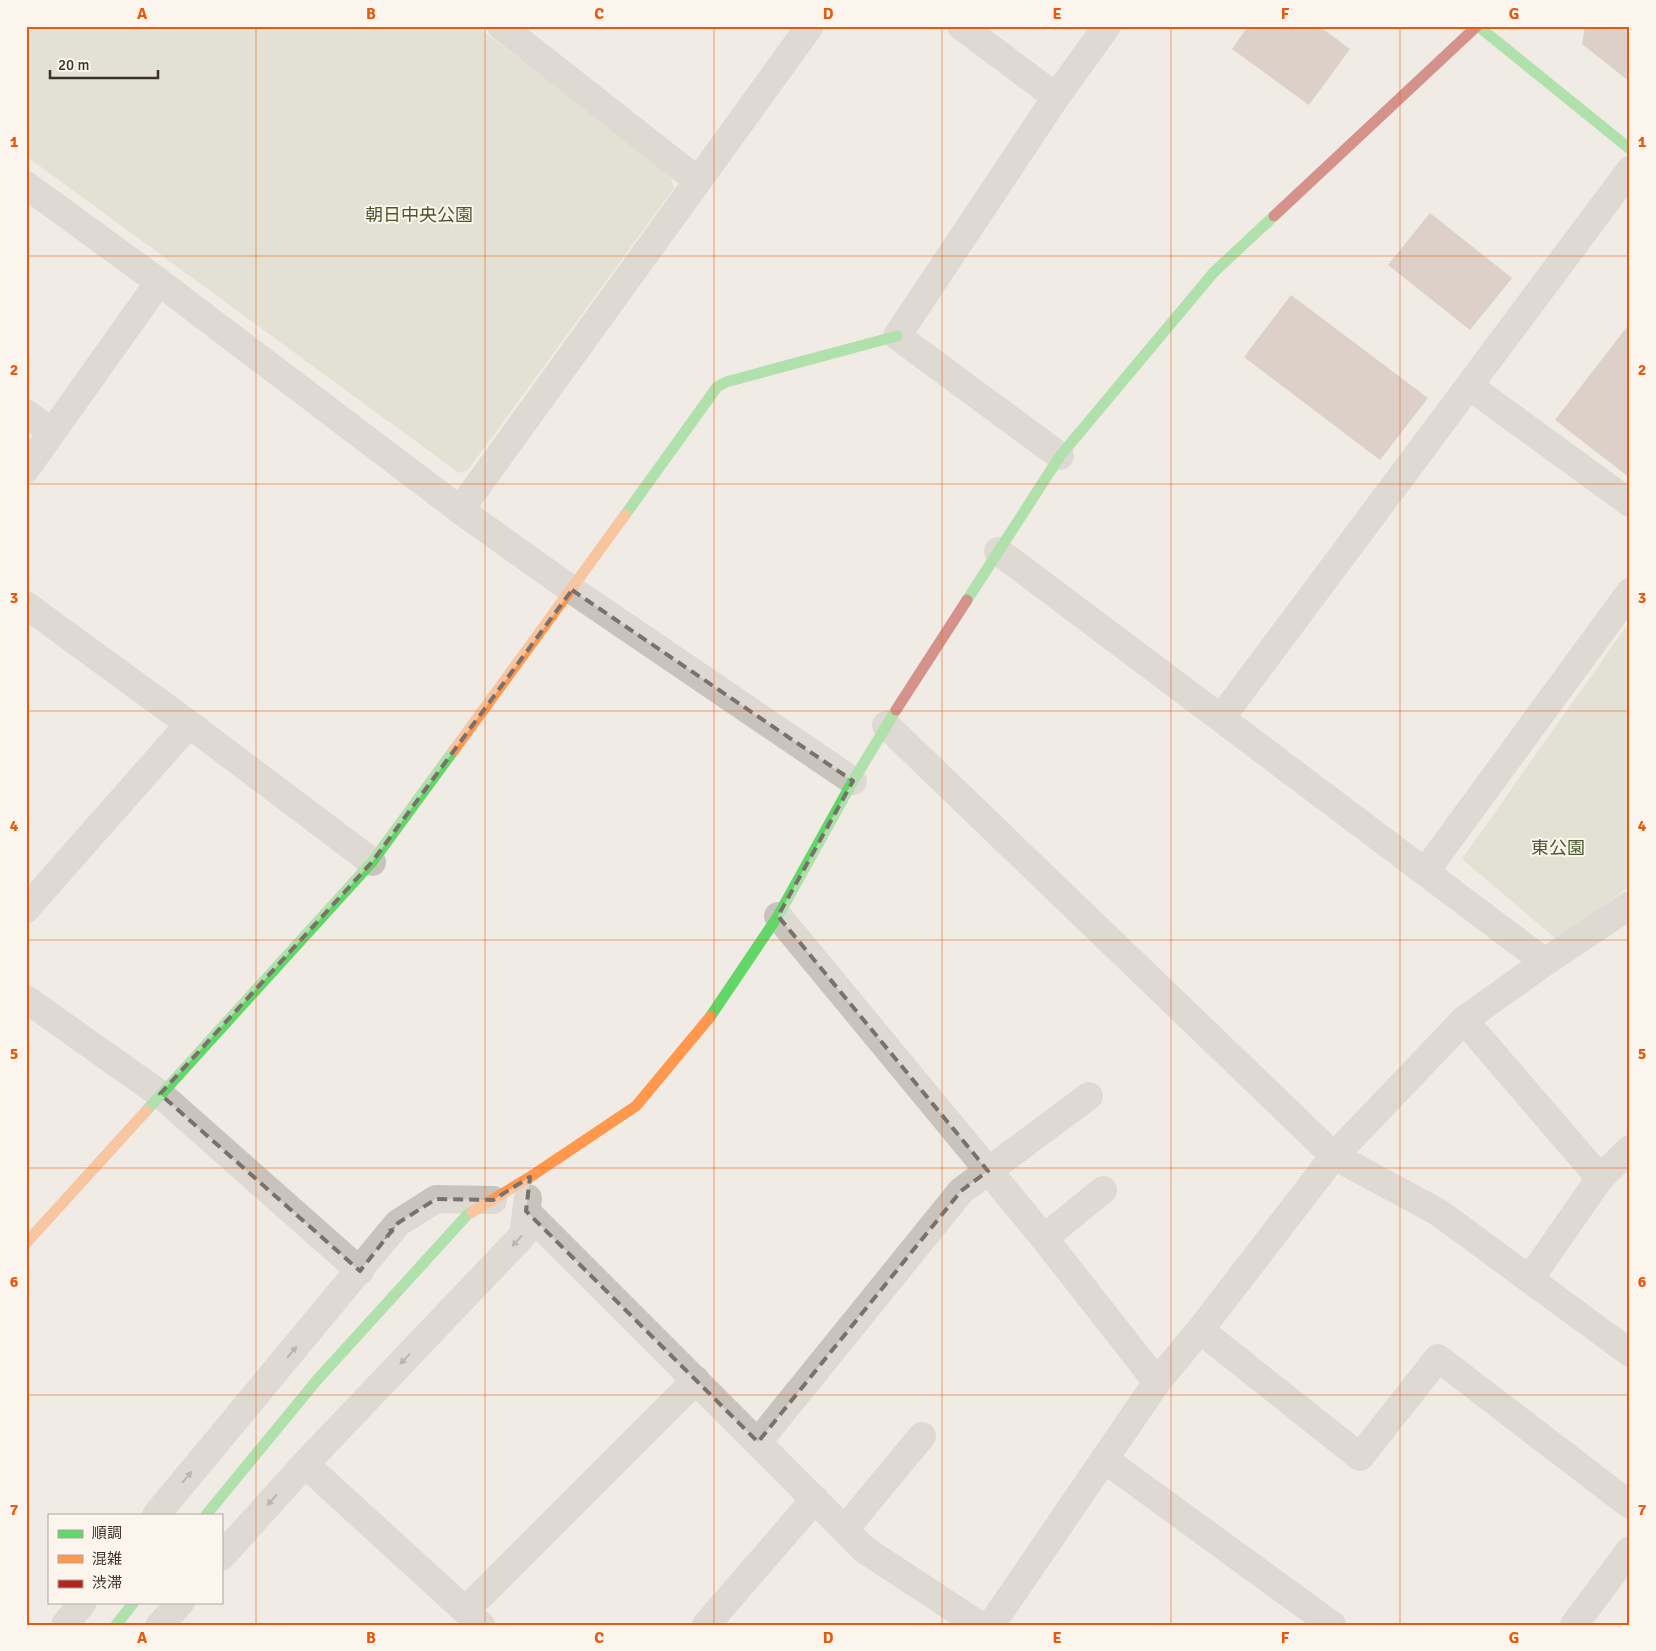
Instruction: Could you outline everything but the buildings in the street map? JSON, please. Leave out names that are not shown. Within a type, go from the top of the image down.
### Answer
[{"type":"street","points":[[501,26],[698,181]]},
{"type":"street","points":[[460,510],[810,26]]},
{"type":"street","points":[[961,26],[1056,97]]},
{"type":"street","points":[[26,1243],[372,862],[572,590],[717,387],[726,382],[897,336],[1056,97],[1107,26]]},
{"type":"street","points":[[207,1514],[317,1380],[468,1214],[530,1177],[636,1106],[713,1013],[778,916],[886,725],[1060,456],[1214,272],[1478,26],[1630,149]]},
{"type":"street","points":[[1221,718],[1630,170]]},
{"type":"street","points":[[26,185],[159,282],[460,510],[572,590],[853,781]]},
{"type":"street","points":[[26,469],[159,282]]},
{"type":"street","points":[[897,336],[1060,456]]},
{"type":"street","points":[[1470,386],[1630,503]]},
{"type":"street","points":[[26,413],[52,432]]},
{"type":"street","points":[[998,551],[1545,962]]},
{"type":"street","points":[[1425,872],[1630,592]]},
{"type":"street","points":[[26,605],[189,724],[372,862]]},
{"type":"street","points":[[26,909],[189,724]]},
{"type":"street","points":[[886,725],[1334,1156],[1438,1212],[1630,1353]]},
{"type":"street","points":[[991,1625],[1157,1382],[1200,1330],[1334,1156],[1464,1020],[1545,962],[1630,905]]},
{"type":"street","points":[[778,916],[1044,1238],[1157,1382]]},
{"type":"street","points":[[26,1000],[160,1094],[360,1271]]},
{"type":"street","points":[[1464,1020],[1600,1178]]},
{"type":"street","points":[[758,1442],[961,1191],[1089,1096]]},
{"type":"street","points":[[1530,1278],[1600,1178],[1630,1149]]},
{"type":"street","points":[[222,1556],[305,1464],[522,1235],[530,1177]]},
{"type":"street","points":[[1044,1238],[1103,1190]]},
{"type":"street","points":[[157,1514],[398,1223],[436,1199],[493,1200]]},
{"type":"street","points":[[526,1211],[865,1550],[967,1622]]},
{"type":"street","points":[[1200,1330],[1360,1457],[1438,1358],[1630,1505]]},
{"type":"street","points":[[305,1464],[473,1617],[696,1380]]},
{"type":"street","points":[[845,1529],[922,1436]]},
{"type":"street","points":[[1104,1459],[1332,1625]]},
{"type":"street","points":[[706,1625],[815,1499]]},
{"type":"street","points":[[1574,1625],[1627,1559]]},
{"type":"street","points":[[64,1625],[81,1604]]},
{"type":"street","points":[[116,1625],[132,1604]]},
{"type":"street","points":[[160,1625],[178,1604]]},
{"type":"highlighted area","points":[[572,590],[853,781],[778,916],[988,1171],[961,1191],[758,1442],[526,1211],[530,1177],[493,1200],[436,1199],[398,1223],[360,1271],[160,1094],[372,862]]},
{"type":"green space","name":"朝日中央公園","points":[[26,26],[476,26],[669,171],[674,188],[468,470],[459,473],[26,156]]},
{"type":"green space","name":"東公園","points":[[1630,621],[1630,886],[1557,940],[1462,859]]},
{"type":"traffic: fast","points":[[1478,26],[1630,149]]},
{"type":"traffic: fast","points":[[967,600],[1060,456],[1214,272],[1274,216]]},
{"type":"traffic: fast","points":[[625,515],[717,387],[726,382],[897,336]]},
{"type":"traffic: fast","points":[[710,1017],[778,916],[853,781],[896,710]]},
{"type":"traffic: fast","points":[[146,1111],[372,862],[454,750]]},
{"type":"traffic: fast","points":[[207,1514],[317,1380],[468,1214],[472,1212]]},
{"type":"traffic: fast","points":[[116,1625],[132,1604]]},
{"type":"traffic: slow","points":[[454,750],[625,515]]},
{"type":"traffic: slow","points":[[472,1212],[530,1177],[636,1106],[710,1017]]},
{"type":"traffic: slow","points":[[26,1243],[146,1111]]},
{"type":"traffic: jam","points":[[1274,216],[1477,26]]},
{"type":"traffic: jam","points":[[896,710],[967,600]]}]
